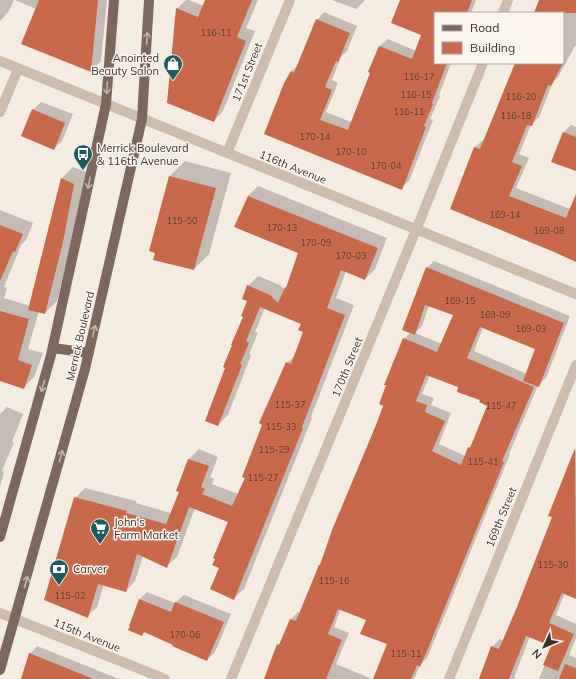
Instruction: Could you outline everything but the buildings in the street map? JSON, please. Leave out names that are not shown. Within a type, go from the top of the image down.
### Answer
[{"type":"main road","points":[[0,537],[53,348],[106,104],[114,0]]},
{"type":"main road","name":"Merrick Boulevard","points":[[0,670],[89,353],[142,119],[149,0]]},
{"type":"main road","points":[[53,348],[89,353]]},
{"type":"street","name":"171st Street","points":[[227,153],[290,0]]},
{"type":"street","points":[[503,12],[508,0]]},
{"type":"street","name":"116th Avenue","points":[[0,61],[576,294]]},
{"type":"street","name":"170th Street","points":[[231,679],[416,230],[483,64]]},
{"type":"street","points":[[0,112],[18,69]]},
{"type":"street","name":"169th Street","points":[[449,679],[576,365]]},
{"type":"street","name":"115th Avenue","points":[[0,613],[165,679]]},
{"type":"place","name":"Anointed Beauty Salon","points":[[173,81]]},
{"type":"place","name":"Merrick Boulevard & 116th Avenue","points":[[83,171]]},
{"type":"place","name":"John's Farm Market","points":[[100,545]]},
{"type":"place","name":"Carver","points":[[59,586]]}]
